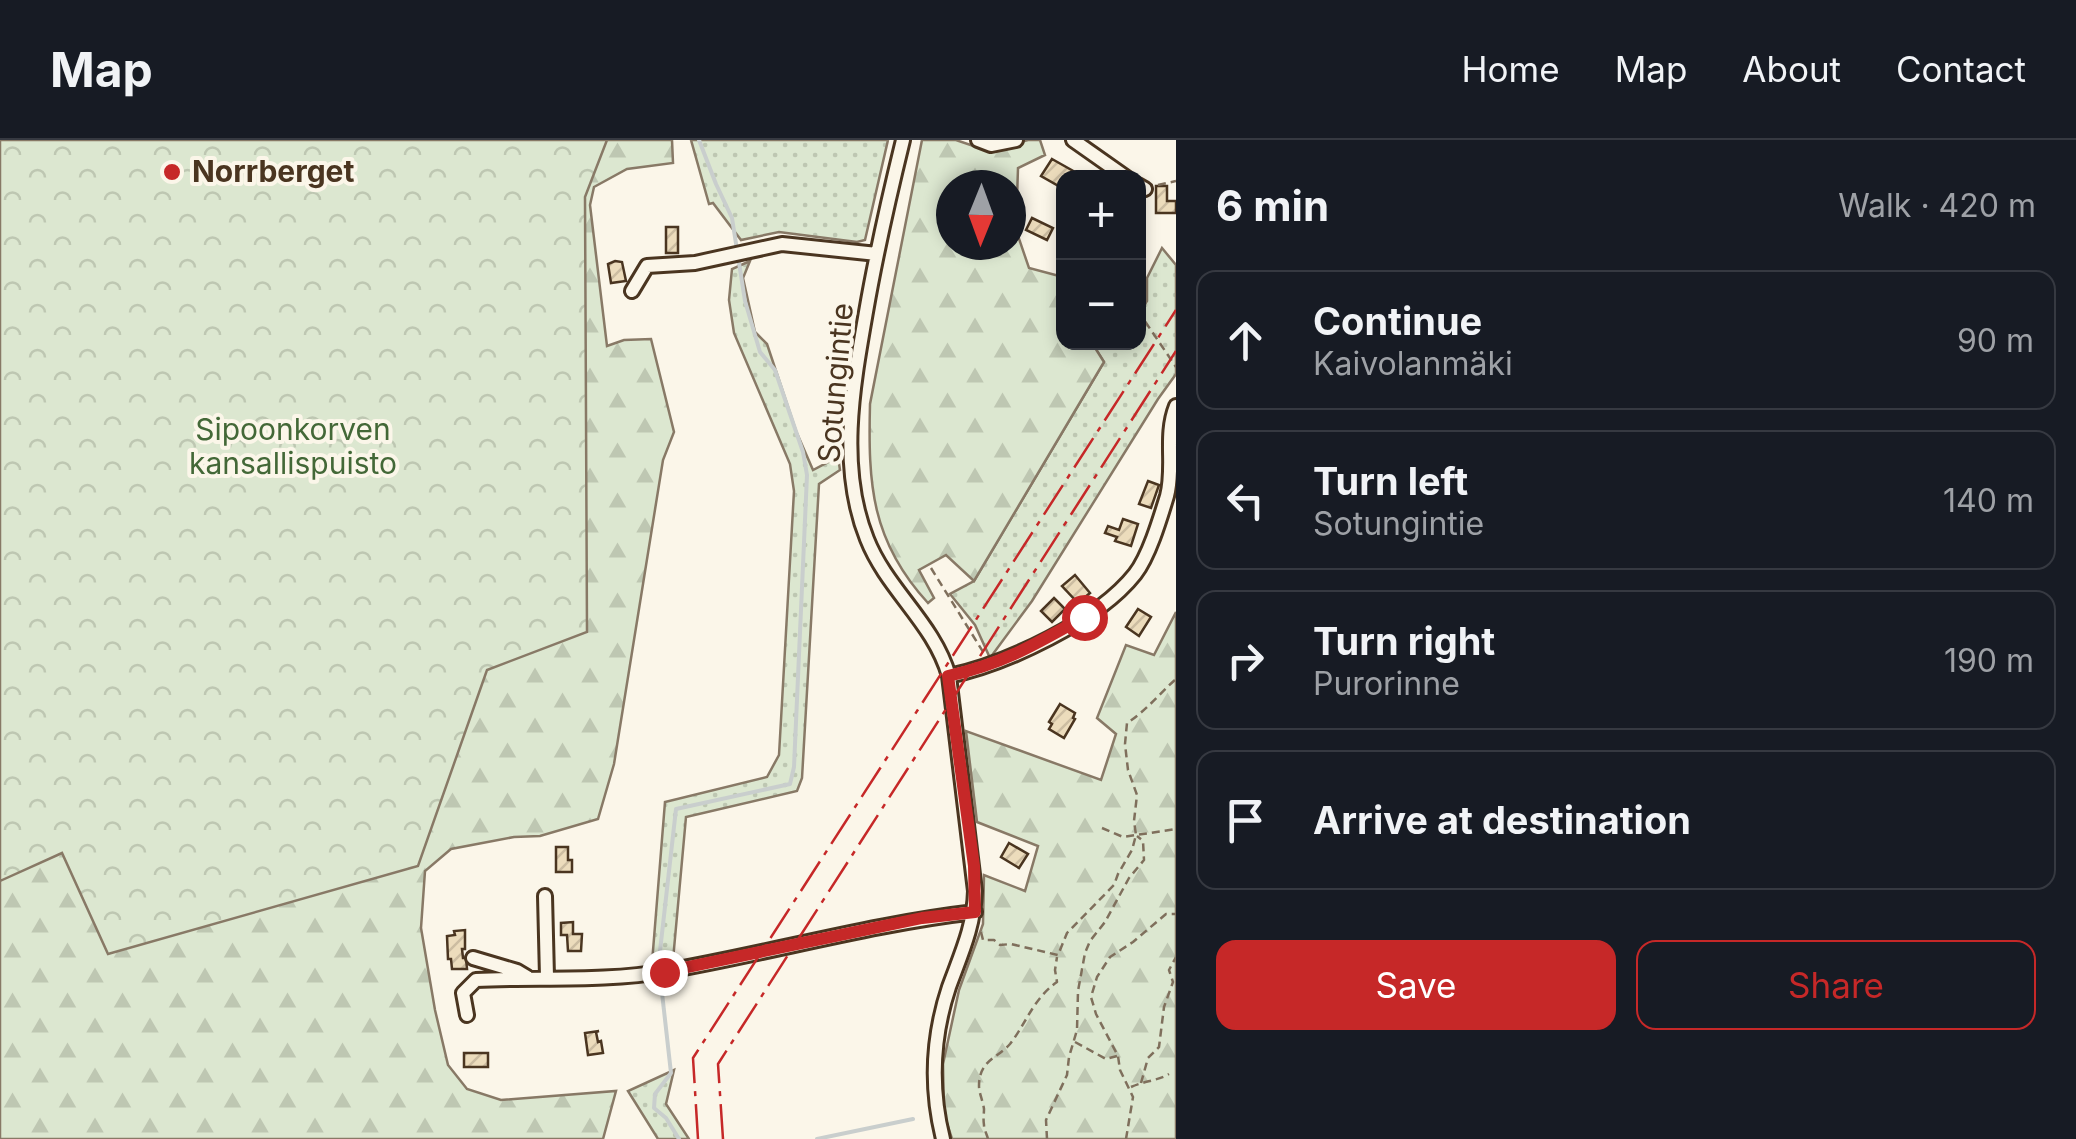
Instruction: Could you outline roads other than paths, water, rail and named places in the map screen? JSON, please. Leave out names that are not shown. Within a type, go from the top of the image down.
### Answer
[{"type":"street","name":"Sotungintie","points":[[902,140],[876,254],[850,438],[856,504],[874,556],[936,642],[948,676],[974,866],[975,912],[944,1004],[935,1049],[934,1094],[943,1139]]},
{"type":"street","points":[[978,140],[991,145],[1016,140]]},
{"type":"street","points":[[1073,140],[1116,170]]},
{"type":"street","points":[[632,291],[647,266],[695,263],[782,244],[876,254]]},
{"type":"street","points":[[948,676],[1024,652],[1108,600],[1134,574],[1168,494],[1170,421],[1176,406]]},
{"type":"street","points":[[545,896],[547,978]]},
{"type":"street","points":[[467,1014],[463,993],[476,980],[664,972],[922,918],[975,912]]},
{"type":"street","points":[[473,958],[517,971],[527,978]]},
{"type":"waterway","points":[[659,960],[676,809],[790,784],[794,767],[807,475],[775,370],[760,352],[745,301],[732,218],[699,140]]},
{"type":"waterway","points":[[660,975],[671,1073],[655,1094],[654,1108],[666,1118],[679,1139]]},
{"type":"waterway","points":[[817,1139],[913,1119]]},
{"type":"place","name":"Norrberget","points":[[172,172]]},
{"type":"park label","name":"Sipoonkorven kansallispuisto","points":[[293,447]]}]
